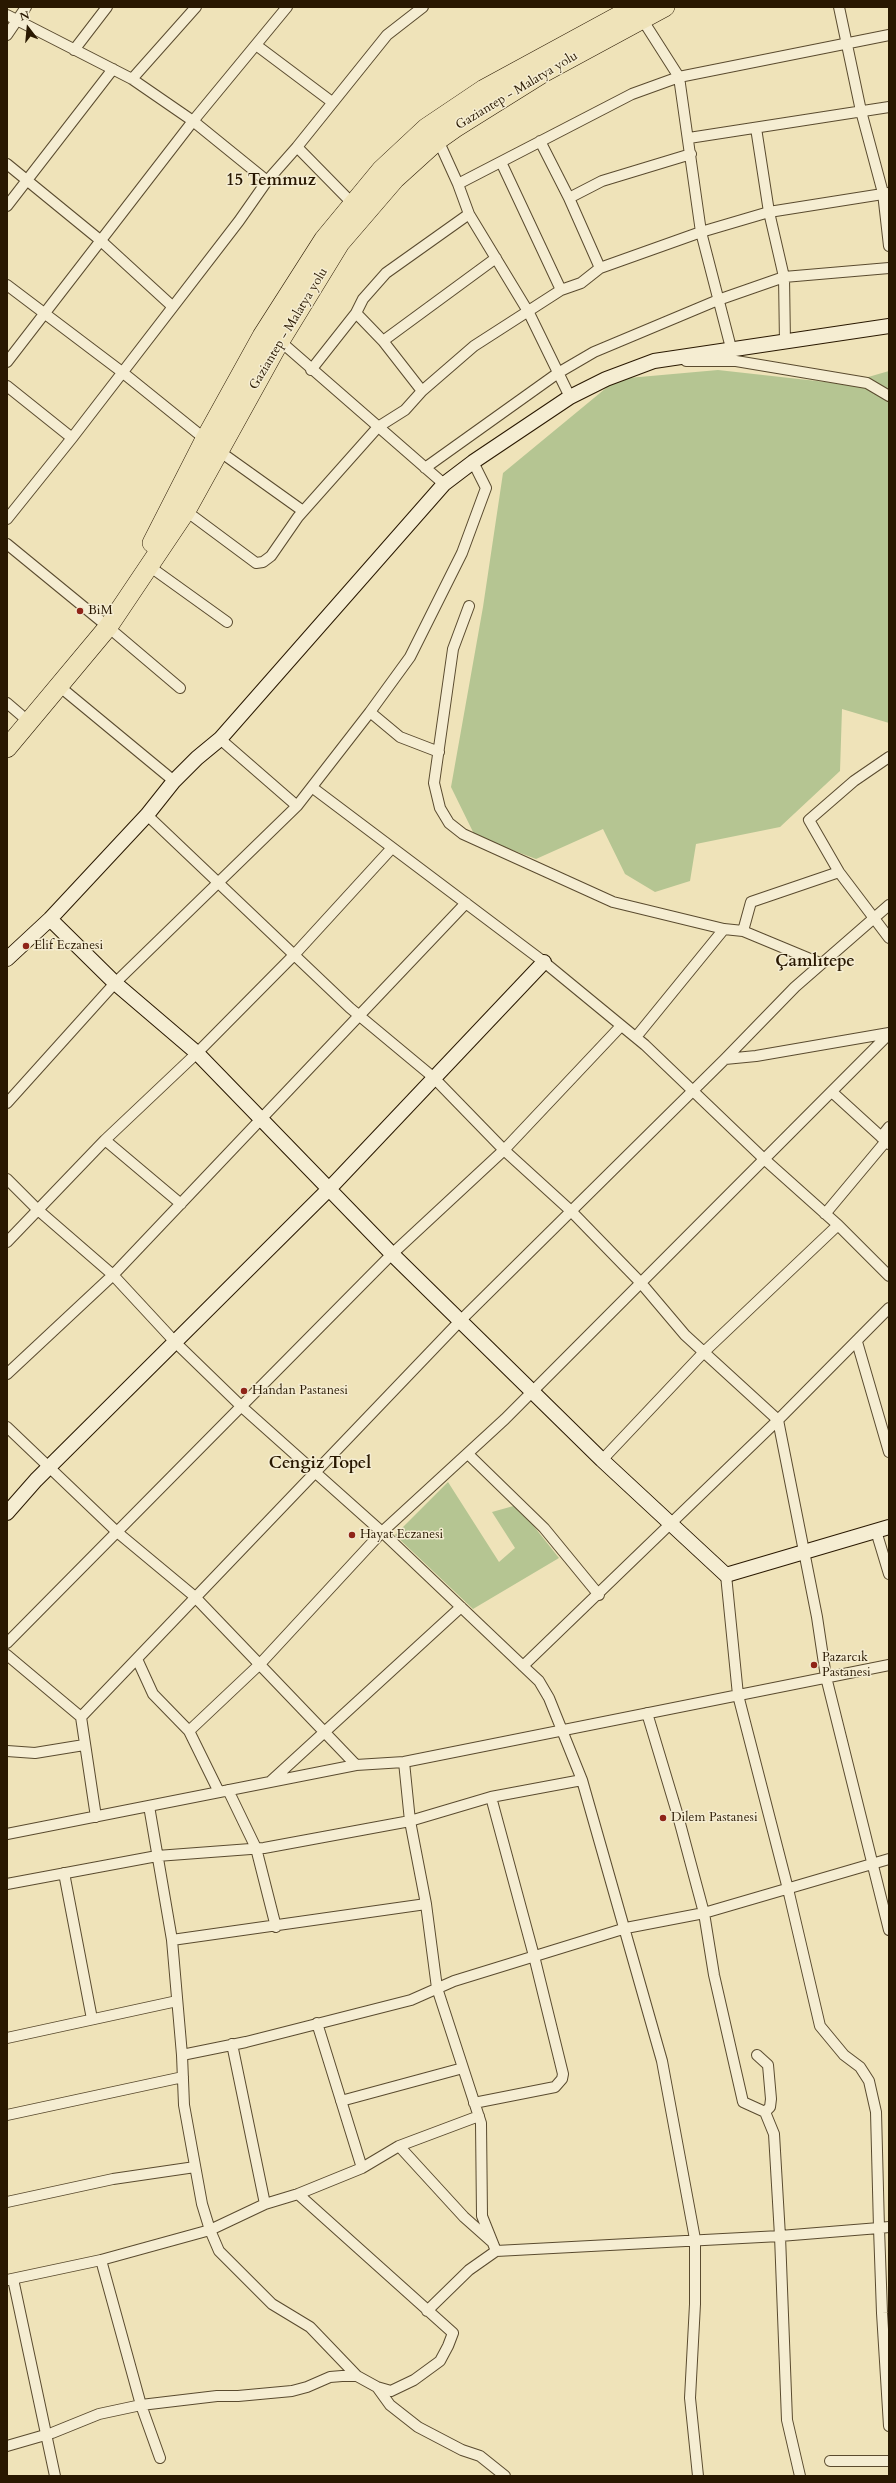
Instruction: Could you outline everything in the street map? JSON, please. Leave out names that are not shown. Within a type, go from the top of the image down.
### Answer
[{"type":"highway","name":"Gaziantep - Malatya yolu","points":[[7,730],[14,709],[105,624],[149,548],[205,439],[262,336],[324,238],[381,170],[426,128],[484,89],[639,13],[665,7]]},
{"type":"highway","name":"Gaziantep - Malatya yolu","points":[[7,748],[59,686],[149,566],[186,511],[280,341],[340,243],[395,179],[438,140],[639,13]]},
{"type":"street","points":[[7,35],[11,18],[26,7]]},
{"type":"street","points":[[74,50],[107,7]]},
{"type":"street","points":[[132,79],[196,7]]},
{"type":"street","points":[[7,519],[72,438],[172,306],[239,221],[267,181],[297,147],[387,35],[423,7]]},
{"type":"street","points":[[839,7],[861,111],[886,193],[889,246]]},
{"type":"street","points":[[7,362],[193,121],[285,8]]},
{"type":"street","points":[[639,13],[679,77],[689,138],[701,232],[731,348]]},
{"type":"street","points":[[11,18],[132,79],[193,121],[267,181]]},
{"type":"street","points":[[458,184],[632,94],[679,77],[889,35]]},
{"type":"street","points":[[256,45],[332,102]]},
{"type":"street","points":[[7,206],[113,69]]},
{"type":"street","points":[[689,138],[889,107]]},
{"type":"street","points":[[756,128],[769,212],[784,277],[786,342]]},
{"type":"street","points":[[438,140],[458,184],[469,214],[528,312],[570,398]]},
{"type":"street","points":[[540,141],[569,198],[600,268]]},
{"type":"street","points":[[297,147],[352,203]]},
{"type":"street","points":[[569,198],[602,181],[691,154]]},
{"type":"street","points":[[501,162],[561,290]]},
{"type":"street","points":[[7,164],[100,240],[172,306]]},
{"type":"street","points":[[186,511],[256,563],[263,562],[271,556],[303,511],[378,427],[405,410],[422,391],[474,346],[561,290],[581,283],[600,268],[701,232],[769,212],[886,193]]},
{"type":"street","points":[[311,370],[356,313],[363,299],[386,273],[469,214]]},
{"type":"street","points":[[383,341],[496,258]]},
{"type":"street","points":[[425,468],[558,373],[594,352],[718,300],[784,277],[889,268]]},
{"type":"street","points":[[7,285],[122,372],[205,439]]},
{"type":"street","points":[[356,313],[383,341],[422,391]]},
{"type":"street","points":[[7,959],[50,919],[147,815],[174,782],[197,758],[220,739],[444,484],[473,462],[570,398],[606,379],[654,361],[731,348],[786,342],[889,326]]},
{"type":"street","points":[[280,341],[311,370],[444,484]]},
{"type":"street","points":[[654,361],[736,362],[867,383],[889,396]]},
{"type":"street","points":[[7,386],[72,438]]},
{"type":"street","points":[[219,451],[303,511]]},
{"type":"street","points":[[7,1103],[115,983],[218,884],[313,788],[410,657],[462,553],[486,488],[473,462]]},
{"type":"street","points":[[7,544],[105,624],[180,688]]},
{"type":"street","points":[[149,566],[227,622]]},
{"type":"street","points":[[469,606],[453,649],[434,782],[440,808],[449,824],[463,834],[613,902],[724,929],[743,930],[820,963]]},
{"type":"street","points":[[59,686],[174,782]]},
{"type":"street","points":[[370,712],[400,737],[439,752]]},
{"type":"street","points":[[220,739],[296,806]]},
{"type":"street","points":[[889,757],[854,781],[808,820],[839,872],[889,938]]},
{"type":"street","points":[[313,788],[391,849],[544,962],[636,1037],[763,1158],[838,1225],[889,1276]]},
{"type":"street","points":[[147,815],[294,955],[360,1015],[433,1077],[504,1150],[571,1212],[641,1283],[685,1335],[778,1420],[826,1677],[889,1930]]},
{"type":"street","points":[[7,1242],[104,1140],[197,1053],[294,955],[391,849]]},
{"type":"street","points":[[743,930],[751,902],[839,872]]},
{"type":"street","points":[[7,1374],[113,1274],[263,1120],[466,903]]},
{"type":"street","points":[[81,1717],[137,1659],[194,1596],[460,1320],[571,1212],[820,963],[889,905]]},
{"type":"street","points":[[50,919],[115,983],[197,1053],[330,1188],[392,1254],[602,1460],[673,1523],[726,1575],[738,1695],[788,1889],[820,2026],[844,2055],[860,2067],[869,2081],[876,2112],[884,2228],[889,2426]]},
{"type":"street","points":[[636,1037],[724,929]]},
{"type":"street","points":[[7,1513],[49,1468],[330,1188],[433,1077],[544,962]]},
{"type":"street","points":[[7,1643],[392,1254],[504,1150],[621,1026]]},
{"type":"street","points":[[725,1059],[756,1056],[889,1034]]},
{"type":"street","points":[[189,1732],[260,1664],[382,1532],[468,1454],[533,1391],[763,1158],[832,1092],[889,1034]]},
{"type":"street","points":[[832,1092],[885,1141]]},
{"type":"street","points":[[826,1214],[885,1141],[889,1127]]},
{"type":"street","points":[[104,1140],[181,1204]]},
{"type":"street","points":[[7,1179],[38,1210],[113,1274],[176,1343],[242,1407],[315,1470],[382,1532],[524,1666],[546,1692],[563,1730],[582,1780],[626,1928],[662,2061],[695,2239],[695,2304],[690,2398],[698,2476]]},
{"type":"street","points":[[602,1460],[704,1352],[838,1225]]},
{"type":"street","points":[[524,1666],[673,1523],[857,1342],[889,1308]]},
{"type":"street","points":[[857,1342],[889,1452]]},
{"type":"street","points":[[7,1426],[117,1532],[194,1596],[260,1664],[323,1733],[356,1765]]},
{"type":"street","points":[[468,1454],[544,1528],[599,1595]]},
{"type":"street","points":[[726,1575],[804,1554],[882,1529],[889,1574]]},
{"type":"street","points":[[270,1782],[461,1607]]},
{"type":"street","points":[[7,1654],[81,1717],[96,1817]]},
{"type":"street","points":[[137,1659],[153,1694],[189,1732],[256,1848],[276,1927]]},
{"type":"street","points":[[7,1834],[356,1765],[404,1762],[889,1665]]},
{"type":"street","points":[[647,1714],[678,1816],[704,1913],[714,1975],[743,2102],[765,2112],[774,2134],[780,2236],[787,2420],[800,2476]]},
{"type":"street","points":[[7,1751],[35,1753],[84,1745]]},
{"type":"street","points":[[404,1762],[410,1822],[426,1904],[437,1988],[481,2124],[482,2216],[494,2247]]},
{"type":"street","points":[[7,1884],[157,1856],[256,1848],[410,1822],[491,1798],[582,1780]]},
{"type":"street","points":[[474,2103],[555,2087],[562,2079],[534,1956],[491,1798]]},
{"type":"street","points":[[149,1806],[172,1940],[182,2055],[184,2105],[195,2167],[210,2230],[219,2251],[267,2298],[310,2327],[357,2376],[377,2387],[390,2391],[414,2380],[440,2360],[453,2333],[427,2311],[406,2289],[385,2274],[298,2194]]},
{"type":"street","points":[[182,2055],[411,2000],[437,1988],[626,1928],[704,1913],[889,1858]]},
{"type":"street","points":[[64,1873],[92,2019]]},
{"type":"street","points":[[172,1940],[276,1927],[426,1904]]},
{"type":"street","points":[[7,2038],[177,2001]]},
{"type":"street","points":[[317,2023],[362,2168]]},
{"type":"street","points":[[232,2044],[264,2204]]},
{"type":"street","points":[[758,2055],[768,2065],[771,2099],[770,2107],[765,2112]]},
{"type":"street","points":[[341,2101],[463,2068]]},
{"type":"street","points":[[7,2115],[183,2077]]},
{"type":"street","points":[[55,2476],[10,2279],[101,2260],[210,2230],[264,2204],[298,2194],[362,2168],[399,2146],[479,2116]]},
{"type":"street","points":[[399,2146],[464,2217],[494,2247]]},
{"type":"street","points":[[7,2202],[113,2179],[195,2167]]},
{"type":"street","points":[[427,2311],[468,2270],[494,2247],[780,2236],[884,2228]]},
{"type":"street","points":[[101,2260],[141,2405],[160,2458]]},
{"type":"street","points":[[7,2446],[45,2436],[99,2414],[141,2405],[217,2396],[238,2396],[292,2391],[307,2388],[330,2377],[357,2376]]},
{"type":"street","points":[[377,2387],[390,2405],[418,2427],[462,2450],[480,2456],[505,2476]]},
{"type":"street","points":[[830,2461],[889,2461]]},
{"type":"green space","points":[[718,370],[844,384],[889,371],[889,723],[842,709],[840,771],[780,827],[696,844],[690,881],[655,892],[625,874],[603,829],[536,859],[475,836],[451,787],[483,607],[503,473],[617,379]]},
{"type":"green space","points":[[448,1482],[499,1562],[515,1548],[492,1512],[517,1505],[559,1558],[473,1609],[395,1535]]},
{"type":"place","name":"BiM","points":[[80,611]]},
{"type":"place","name":"Elif Eczanesi","points":[[26,946]]},
{"type":"place","name":"Handan Pastanesi","points":[[244,1391]]},
{"type":"place","name":"Hayat Eczanesi","points":[[352,1535]]},
{"type":"place","name":"Pazarcık Pastanesi","points":[[814,1665]]},
{"type":"place","name":"Dilem Pastanesi","points":[[663,1818]]},
{"type":"district","name":"15 Temmuz","points":[[271,181]]},
{"type":"district","name":"Çamlıtepe","points":[[815,962]]},
{"type":"district","name":"Cengiz Topel","points":[[320,1464]]}]
